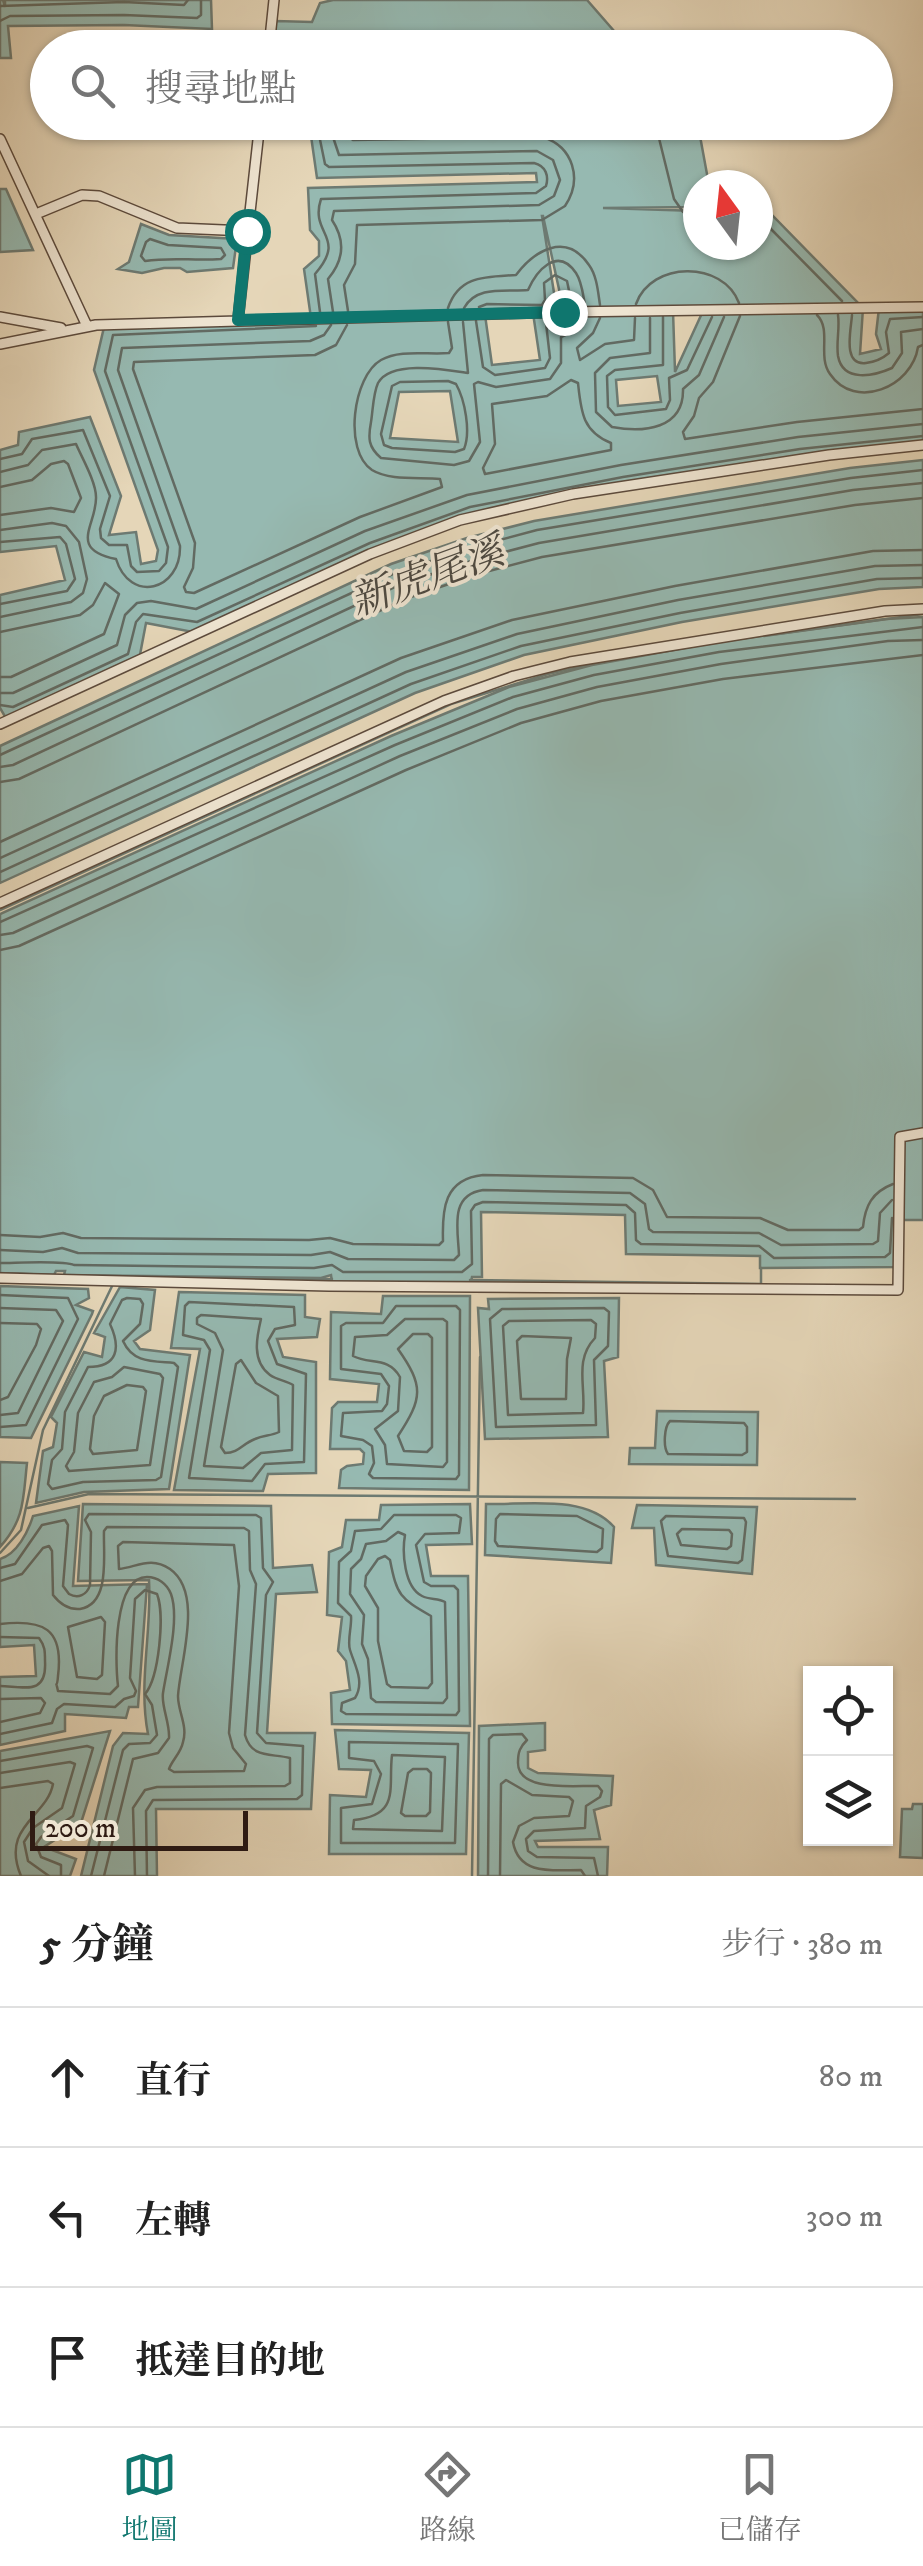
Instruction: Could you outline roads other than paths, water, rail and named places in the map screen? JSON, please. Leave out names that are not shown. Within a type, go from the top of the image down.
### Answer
[{"type":"street","points":[[271,30],[274,0]]},
{"type":"street","points":[[0,139],[88,326]]},
{"type":"street","points":[[238,320],[258,140]]},
{"type":"street","points":[[36,214],[82,195],[100,196],[177,228],[247,231]]},
{"type":"street","points":[[0,344],[88,326],[923,307]]},
{"type":"street","points":[[0,317],[69,329]]},
{"type":"street","points":[[0,724],[370,554],[460,520],[573,494],[923,444]]},
{"type":"street","points":[[0,903],[444,701],[514,676],[618,653],[886,611],[923,609]]},
{"type":"street","points":[[0,1278],[329,1286],[898,1290],[900,1137],[923,1133]]},
{"type":"water","points":[[0,0],[5,7],[5,0],[211,0],[212,29],[8,26],[11,58],[0,58]]},
{"type":"water","points":[[587,0],[613,30],[275,30],[276,21],[312,22],[320,3]]},
{"type":"water","points":[[312,140],[701,140],[706,170],[683,170],[683,207],[603,208],[683,211],[683,260],[773,260],[773,216],[863,308],[860,354],[881,349],[876,334],[879,308],[923,307],[923,446],[625,487],[472,517],[374,552],[198,633],[146,623],[139,660],[7,720],[0,708],[0,595],[65,580],[56,546],[0,552],[0,450],[18,445],[19,432],[90,417],[121,496],[109,535],[136,532],[141,564],[156,561],[158,550],[94,370],[105,323],[311,318],[304,269],[319,256],[319,241],[310,230],[308,188],[537,182],[536,173],[317,178]],"holes":[[[543,216],[564,312],[557,312]],[[673,311],[703,311],[675,372]],[[533,313],[540,360],[492,365],[485,315]],[[657,376],[661,402],[618,406],[616,380]],[[450,391],[458,442],[390,438],[399,392]]]},
{"type":"water","points":[[0,189],[6,189],[33,250],[0,252]]},
{"type":"water","points":[[141,224],[169,235],[237,239],[233,268],[187,272],[164,268],[142,273],[118,269],[129,262]]},
{"type":"water","name":"新虎尾溪","points":[[923,460],[923,587],[879,589],[682,622],[524,655],[415,693],[0,883],[0,746],[391,564],[467,538],[534,521],[850,468]]},
{"type":"water","points":[[923,617],[923,1220],[901,1220],[899,1267],[760,1268],[760,1256],[626,1254],[625,1215],[481,1212],[482,1277],[472,1277],[471,1282],[332,1282],[331,1275],[321,1278],[64,1275],[65,1271],[56,1271],[54,1275],[0,1273],[0,914],[391,736],[509,687],[592,665],[717,642]]},
{"type":"water","points":[[0,1286],[88,1289],[89,1298],[76,1305],[93,1311],[31,1438],[0,1437]]},
{"type":"water","points":[[120,1287],[155,1290],[150,1330],[134,1341],[140,1349],[190,1355],[169,1489],[84,1492],[36,1503],[43,1451],[53,1447],[57,1423],[51,1417],[84,1352],[102,1357],[105,1337],[94,1333]]},
{"type":"water","points":[[179,1292],[305,1295],[305,1317],[320,1319],[317,1337],[277,1339],[283,1357],[316,1362],[316,1473],[268,1474],[263,1491],[174,1490],[200,1349],[171,1348]]},
{"type":"water","points":[[383,1296],[470,1296],[469,1490],[339,1488],[341,1470],[363,1464],[364,1453],[360,1449],[330,1449],[332,1408],[338,1402],[377,1402],[379,1384],[330,1379],[331,1312],[381,1314]]},
{"type":"water","points":[[619,1298],[618,1357],[604,1361],[608,1437],[485,1439],[478,1308],[489,1309],[488,1299]]},
{"type":"water","points":[[657,1411],[758,1412],[757,1465],[629,1464],[630,1448],[655,1448]]},
{"type":"water","points":[[0,1462],[27,1463],[18,1518],[0,1547]]},
{"type":"water","points":[[83,1504],[271,1506],[273,1568],[312,1565],[317,1592],[276,1594],[267,1733],[315,1733],[311,1809],[156,1809],[157,1876],[81,1876],[113,1746],[123,1733],[148,1734],[144,1696],[149,1599],[149,1580],[78,1581]]},
{"type":"water","points":[[470,1504],[472,1544],[426,1545],[431,1576],[468,1576],[470,1726],[332,1724],[331,1693],[350,1690],[346,1661],[338,1651],[342,1617],[327,1615],[329,1552],[342,1547],[346,1520],[379,1520],[381,1505]]},
{"type":"water","points":[[486,1504],[571,1505],[602,1517],[614,1527],[611,1563],[485,1555]]},
{"type":"water","points":[[637,1505],[757,1507],[752,1574],[656,1565],[654,1528],[632,1528]]},
{"type":"water","points":[[79,1506],[73,1586],[147,1584],[138,1707],[129,1707],[126,1718],[65,1714],[65,1731],[0,1745],[0,1677],[36,1676],[34,1645],[0,1647],[0,1559],[17,1547],[33,1516]]},
{"type":"water","points":[[545,1723],[545,1750],[528,1752],[528,1768],[538,1773],[613,1776],[611,1805],[594,1810],[600,1839],[535,1841],[538,1847],[608,1847],[607,1876],[478,1876],[479,1726]]},
{"type":"water","points":[[335,1730],[469,1733],[466,1854],[329,1854],[330,1795],[366,1797],[371,1770],[339,1769]]},
{"type":"water","points":[[110,1731],[81,1823],[44,1847],[76,1859],[70,1876],[0,1876],[0,1751]]},
{"type":"water","points":[[913,1804],[923,1804],[923,1858],[900,1857],[902,1809],[912,1809]]},
{"type":"waterway","points":[[764,636],[923,614]]},
{"type":"waterway","points":[[0,910],[451,704],[613,659]]},
{"type":"waterway","points":[[470,1280],[761,1284],[761,1268]]},
{"type":"waterway","points":[[0,1273],[42,1275]]},
{"type":"waterway","points":[[55,1275],[87,1276]]},
{"type":"waterway","points":[[120,1277],[332,1279]]},
{"type":"waterway","points":[[0,1553],[21,1530],[43,1430],[114,1282]]},
{"type":"waterway","points":[[472,1876],[480,1357]]},
{"type":"waterway","points":[[28,1508],[89,1494],[855,1499]]}]
